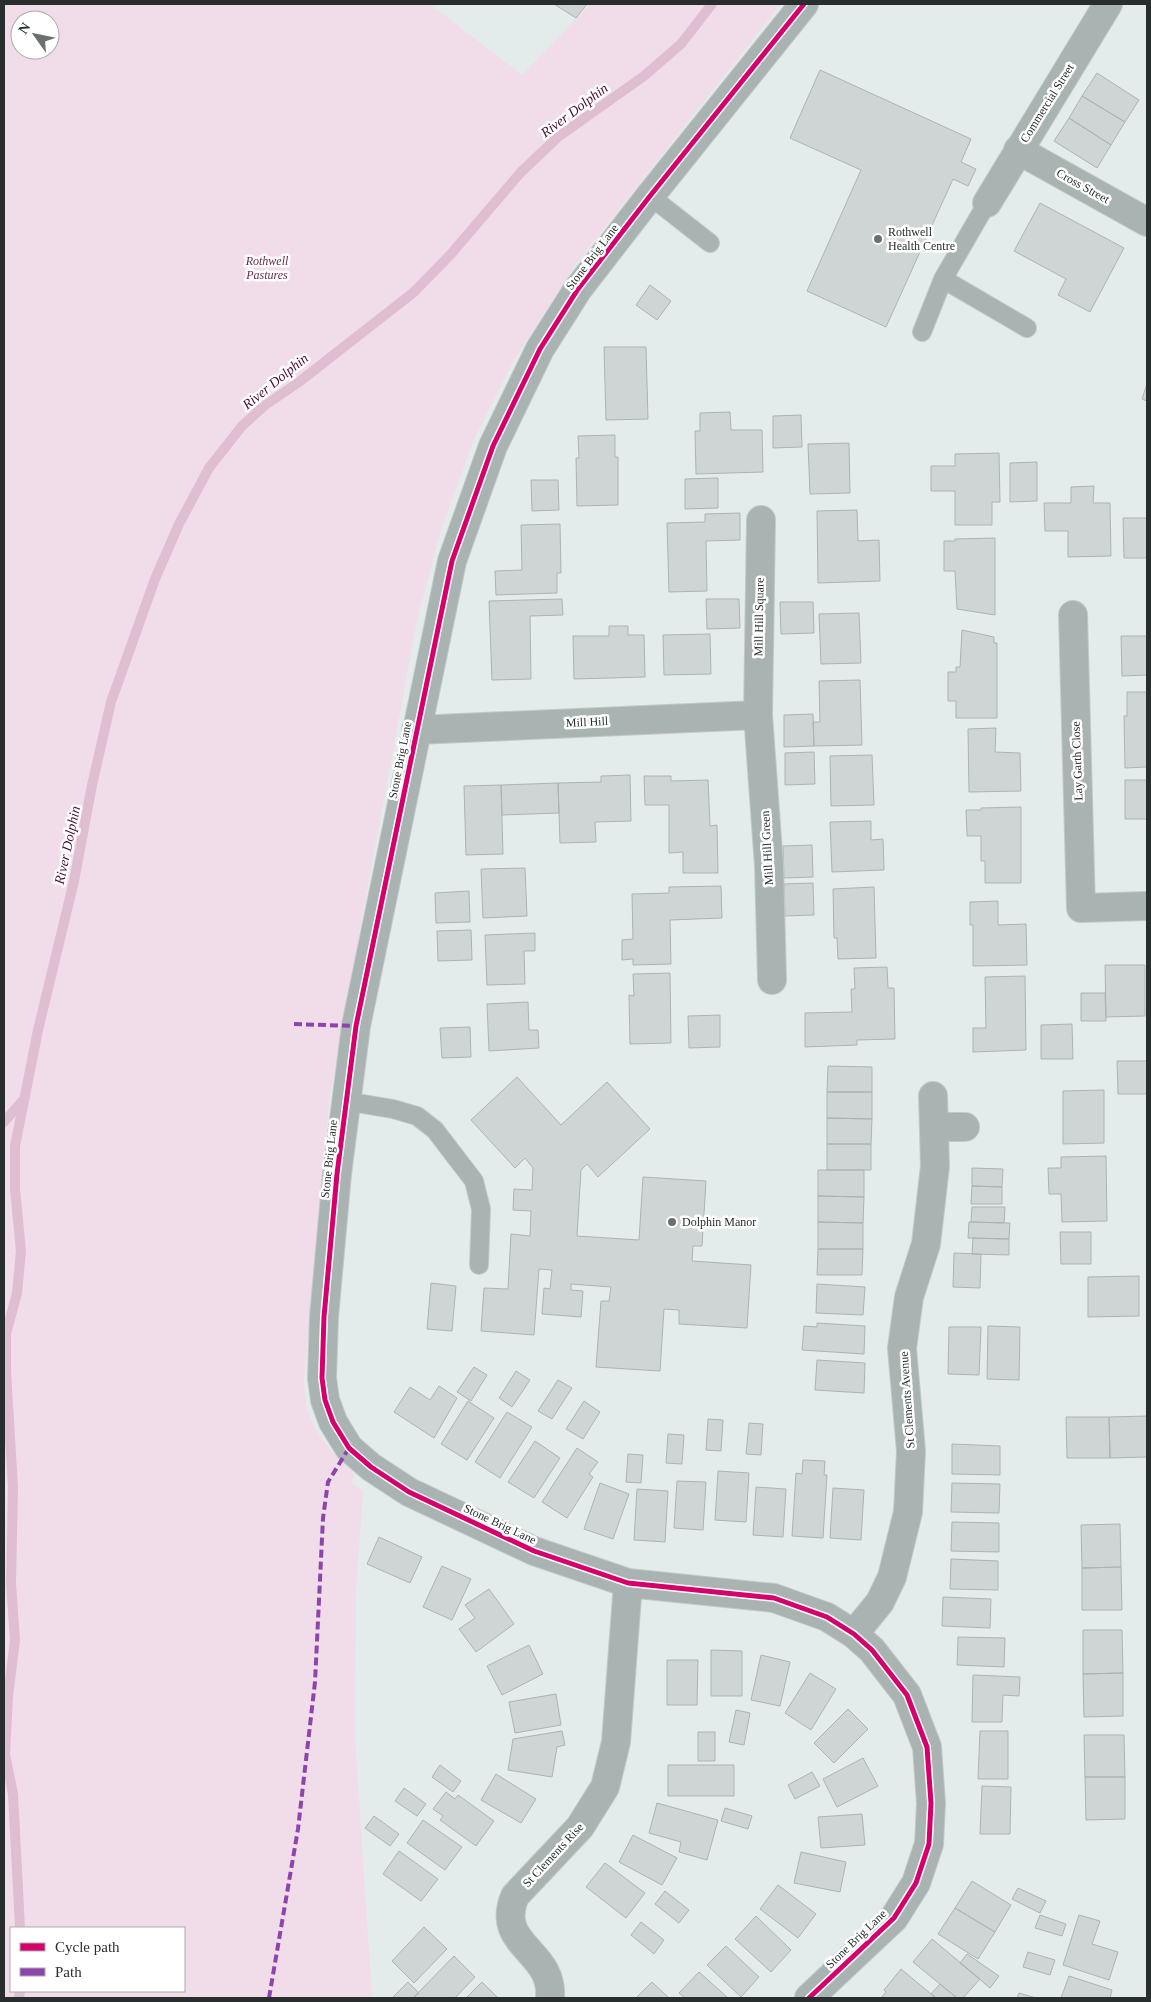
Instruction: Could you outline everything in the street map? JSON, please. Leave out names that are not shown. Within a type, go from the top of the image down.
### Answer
[{"type":"street","name":"Stone Brig Lane","points":[[804,4],[578,289],[540,349],[493,446],[452,561],[356,1026],[345,1101],[324,1316],[322,1378],[325,1400],[333,1422],[349,1448],[371,1467],[409,1492],[534,1551],[628,1583],[774,1598],[827,1617],[854,1634],[872,1650],[907,1695],[927,1747],[931,1803],[929,1844],[916,1884],[894,1918],[808,1998]]},
{"type":"street","name":"Commercial Street","points":[[987,203],[1108,4]]},
{"type":"street","name":"Cross Street","points":[[1018,150],[1147,222]]},
{"type":"street","name":"Mill Hill Square","points":[[758,715],[761,520]]},
{"type":"street","name":"Lay Garth Close","points":[[1073,615],[1082,908],[1147,906]]},
{"type":"street","name":"Mill Hill","points":[[416,730],[758,715]]},
{"type":"street","name":"Mill Hill Green","points":[[758,715],[769,866],[772,980]]},
{"type":"street","name":"St Clements Avenue","points":[[854,1634],[880,1602],[892,1577],[908,1512],[911,1451],[902,1348],[909,1297],[926,1244],[935,1166],[933,1096]]},
{"type":"street","points":[[935,1127],[965,1127]]},
{"type":"street","name":"St Clements Rise","points":[[550,1998],[546,1972],[537,1959],[513,1933],[510,1921],[510,1908],[515,1896],[580,1827],[605,1787],[616,1742],[628,1583]]},
{"type":"lane","points":[[650,196],[710,242]]},
{"type":"lane","points":[[922,332],[943,279],[987,203]]},
{"type":"lane","points":[[943,279],[1027,328]]},
{"type":"lane","points":[[345,1101],[393,1108],[417,1116],[435,1130],[474,1181],[481,1210],[479,1265]]},
{"type":"green space","name":"Rothwell Pastures","points":[[4,4],[430,4],[522,75],[590,4],[781,4],[576,264],[514,360],[474,440],[441,530],[417,621],[329,1103],[304,1380],[307,1407],[311,1420],[333,1453],[354,1473],[352,1483],[363,1491],[356,1592],[355,1735],[372,1998],[4,1998]]},
{"type":"building","points":[[554,4],[587,4],[576,18]]},
{"type":"building","name":"Rothwell Health Centre","points":[[820,70],[971,139],[961,162],[976,169],[968,186],[953,179],[886,327],[807,291],[861,170],[790,138]]},
{"type":"building","points":[[1097,73],[1139,100],[1125,122],[1082,96]]},
{"type":"building","points":[[1082,96],[1125,122],[1111,145],[1069,118]]},
{"type":"building","points":[[1069,118],[1111,145],[1097,168],[1054,141]]},
{"type":"building","points":[[1040,203],[1124,248],[1090,312],[1058,295],[1066,279],[1014,251]]},
{"type":"building","points":[[650,285],[671,301],[657,320],[636,305]]},
{"type":"building","points":[[604,347],[646,347],[648,419],[606,420]]},
{"type":"building","points":[[1147,384],[1147,401],[1142,399]]},
{"type":"building","points":[[730,412],[731,430],[762,430],[763,472],[696,474],[695,431],[700,431],[700,413]]},
{"type":"building","points":[[801,415],[802,447],[773,448],[773,416]]},
{"type":"building","points":[[615,435],[615,457],[618,457],[618,505],[577,506],[576,458],[579,458],[578,436]]},
{"type":"building","points":[[849,443],[850,493],[810,494],[808,444]]},
{"type":"building","points":[[999,453],[1000,502],[992,502],[992,525],[955,525],[955,491],[931,491],[931,466],[955,466],[955,454]]},
{"type":"building","points":[[1037,462],[1037,501],[1010,502],[1010,463]]},
{"type":"building","points":[[718,478],[718,508],[685,509],[685,479]]},
{"type":"building","points":[[531,480],[558,480],[559,510],[532,511]]},
{"type":"building","points":[[1094,486],[1093,503],[1110,503],[1111,556],[1068,557],[1068,531],[1045,531],[1044,503],[1071,503],[1071,487]]},
{"type":"building","points":[[857,510],[858,541],[879,540],[880,581],[818,583],[817,511]]},
{"type":"building","points":[[740,513],[740,540],[706,541],[707,591],[669,592],[667,523],[705,522],[705,514]]},
{"type":"building","points":[[1123,518],[1147,518],[1147,558],[1124,558]]},
{"type":"building","points":[[560,524],[561,573],[557,573],[557,593],[496,595],[495,571],[522,570],[521,525]]},
{"type":"building","points":[[995,538],[995,615],[957,609],[955,571],[944,571],[944,541]]},
{"type":"building","points":[[562,599],[563,615],[530,616],[531,679],[492,680],[489,601]]},
{"type":"building","points":[[706,599],[739,599],[740,628],[707,629]]},
{"type":"building","points":[[780,602],[813,602],[814,633],[781,634]]},
{"type":"building","points":[[859,613],[861,663],[821,664],[819,614]]},
{"type":"building","points":[[609,626],[628,626],[628,635],[644,635],[645,677],[574,679],[573,636],[609,636]]},
{"type":"building","points":[[962,630],[994,637],[994,643],[997,643],[997,718],[956,718],[956,701],[948,701],[948,672],[956,672],[956,667],[960,667]]},
{"type":"building","points":[[710,634],[711,674],[664,675],[663,635]]},
{"type":"building","points":[[1121,636],[1147,636],[1147,675],[1122,676]]},
{"type":"building","points":[[860,680],[862,745],[814,746],[813,722],[820,722],[819,681]]},
{"type":"building","points":[[1127,692],[1147,692],[1147,767],[1125,768],[1124,716],[1127,716]]},
{"type":"building","points":[[813,714],[814,746],[784,747],[784,715]]},
{"type":"building","points":[[996,728],[995,752],[1020,753],[1021,791],[969,792],[968,729]]},
{"type":"building","points":[[814,752],[815,784],[785,785],[785,753]]},
{"type":"building","points":[[872,755],[874,805],[831,806],[830,756]]},
{"type":"building","points":[[630,775],[631,821],[595,822],[596,842],[560,843],[558,783],[601,782],[601,776]]},
{"type":"building","points":[[644,776],[671,776],[671,781],[708,780],[710,826],[717,825],[718,873],[683,873],[683,852],[669,853],[669,805],[645,805]]},
{"type":"building","points":[[1125,780],[1147,780],[1147,819],[1125,819]]},
{"type":"building","points":[[558,783],[559,813],[502,815],[501,785]]},
{"type":"building","points":[[501,785],[503,854],[466,855],[464,786]]},
{"type":"building","points":[[1021,807],[1021,883],[985,883],[985,861],[981,861],[981,836],[967,836],[966,810]]},
{"type":"building","points":[[871,821],[871,840],[883,839],[884,870],[832,872],[830,822]]},
{"type":"building","points":[[812,845],[813,877],[784,878],[783,846]]},
{"type":"building","points":[[525,868],[527,916],[483,918],[481,869]]},
{"type":"building","points":[[813,883],[814,915],[785,916],[784,884]]},
{"type":"building","points":[[721,886],[722,918],[670,920],[671,964],[633,965],[633,959],[622,960],[622,940],[633,939],[632,894],[669,893],[669,887]]},
{"type":"building","points":[[874,887],[876,958],[838,959],[837,938],[834,938],[833,889]]},
{"type":"building","points":[[469,891],[470,922],[436,923],[435,893]]},
{"type":"building","points":[[998,901],[998,925],[1026,924],[1027,965],[973,966],[973,925],[970,925],[970,902]]},
{"type":"building","points":[[471,930],[472,960],[438,961],[437,931]]},
{"type":"building","points":[[535,933],[535,951],[524,951],[525,984],[487,985],[485,935]]},
{"type":"building","points":[[1105,965],[1145,965],[1145,1016],[1106,1017]]},
{"type":"building","points":[[887,967],[888,988],[894,988],[895,1039],[857,1040],[857,1045],[805,1047],[805,1013],[852,1012],[851,989],[855,989],[854,968]]},
{"type":"building","points":[[670,973],[671,1043],[630,1044],[629,995],[634,996],[633,974]]},
{"type":"building","points":[[1025,976],[1026,1050],[973,1052],[973,1028],[986,1028],[985,977]]},
{"type":"building","points":[[1081,993],[1105,993],[1106,1021],[1081,1021]]},
{"type":"building","points":[[528,1002],[529,1030],[538,1030],[539,1048],[489,1051],[487,1004]]},
{"type":"building","points":[[720,1015],[720,1047],[689,1048],[688,1016]]},
{"type":"building","points":[[1072,1024],[1073,1059],[1041,1059],[1041,1025]]},
{"type":"building","points":[[470,1027],[471,1057],[442,1058],[440,1028]]},
{"type":"building","points":[[1117,1061],[1147,1061],[1147,1094],[1118,1094]]},
{"type":"building","points":[[828,1066],[872,1067],[872,1092],[827,1092]]},
{"type":"building","name":"Dolphin Manor","points":[[517,1077],[561,1125],[607,1082],[650,1129],[598,1177],[587,1164],[581,1170],[577,1236],[639,1240],[643,1177],[706,1181],[702,1246],[693,1246],[692,1261],[751,1265],[747,1328],[679,1324],[679,1310],[664,1309],[660,1371],[596,1367],[601,1301],[609,1301],[611,1287],[571,1284],[571,1290],[583,1291],[581,1317],[542,1314],[544,1288],[550,1289],[552,1270],[539,1269],[534,1335],[481,1331],[484,1288],[508,1289],[511,1234],[530,1236],[531,1211],[513,1210],[514,1189],[532,1190],[533,1168],[525,1158],[515,1168],[471,1120]]},
{"type":"building","points":[[1104,1090],[1104,1143],[1063,1144],[1063,1091]]},
{"type":"building","points":[[827,1092],[872,1092],[872,1119],[827,1118]]},
{"type":"building","points":[[827,1118],[872,1119],[871,1144],[827,1144]]},
{"type":"building","points":[[827,1144],[871,1144],[871,1170],[827,1170]]},
{"type":"building","points":[[1106,1156],[1107,1221],[1062,1222],[1061,1194],[1049,1194],[1048,1168],[1061,1168],[1061,1157]]},
{"type":"building","points":[[972,1168],[1003,1169],[1002,1187],[972,1186]]},
{"type":"building","points":[[818,1170],[864,1170],[864,1197],[818,1196]]},
{"type":"building","points":[[972,1186],[1002,1187],[1002,1204],[971,1204]]},
{"type":"building","points":[[818,1196],[864,1197],[863,1223],[818,1222]]},
{"type":"building","points":[[972,1207],[1005,1207],[1004,1223],[971,1222]]},
{"type":"building","points":[[818,1222],[863,1223],[863,1249],[818,1249]]},
{"type":"building","points":[[969,1222],[1010,1223],[1009,1239],[968,1238]]},
{"type":"building","points":[[1060,1232],[1091,1232],[1091,1264],[1061,1264]]},
{"type":"building","points":[[973,1238],[1009,1239],[1009,1255],[972,1254]]},
{"type":"building","points":[[818,1249],[863,1249],[862,1275],[817,1275]]},
{"type":"building","points":[[954,1253],[981,1254],[980,1288],[953,1287]]},
{"type":"building","points":[[1139,1276],[1139,1316],[1088,1317],[1088,1277]]},
{"type":"building","points":[[431,1283],[456,1286],[452,1331],[427,1329]]},
{"type":"building","points":[[817,1284],[865,1287],[863,1315],[816,1313]]},
{"type":"building","points":[[817,1323],[865,1326],[864,1354],[802,1350],[804,1326],[817,1327]]},
{"type":"building","points":[[988,1326],[1020,1327],[1019,1380],[987,1379]]},
{"type":"building","points":[[949,1327],[981,1327],[979,1375],[948,1374]]},
{"type":"building","points":[[817,1360],[865,1363],[864,1393],[815,1390]]},
{"type":"building","points":[[474,1367],[487,1375],[471,1401],[457,1392]]},
{"type":"building","points":[[516,1371],[530,1380],[512,1407],[499,1398]]},
{"type":"building","points":[[558,1380],[572,1388],[552,1419],[538,1411]]},
{"type":"building","points":[[439,1386],[457,1398],[434,1438],[394,1412],[410,1387],[430,1400]]},
{"type":"building","points":[[468,1401],[494,1418],[467,1460],[441,1444]]},
{"type":"building","points":[[584,1401],[600,1412],[583,1439],[566,1429]]},
{"type":"building","points":[[507,1412],[532,1427],[500,1478],[475,1462]]},
{"type":"building","points":[[1147,1416],[1147,1457],[1110,1458],[1109,1417]]},
{"type":"building","points":[[1066,1417],[1109,1417],[1110,1458],[1067,1458]]},
{"type":"building","points":[[708,1419],[723,1420],[721,1451],[706,1450]]},
{"type":"building","points":[[749,1423],[763,1424],[761,1455],[746,1454]]},
{"type":"building","points":[[668,1434],[684,1435],[682,1464],[666,1463]]},
{"type":"building","points":[[535,1441],[560,1458],[534,1498],[508,1482]]},
{"type":"building","points":[[952,1444],[1000,1446],[1000,1475],[952,1474]]},
{"type":"building","points":[[577,1448],[598,1462],[589,1474],[593,1477],[567,1518],[542,1502]]},
{"type":"building","points":[[628,1454],[643,1455],[641,1483],[626,1482]]},
{"type":"building","points":[[803,1460],[825,1461],[824,1475],[827,1475],[823,1538],[792,1536],[796,1473],[802,1474]]},
{"type":"building","points":[[718,1471],[749,1473],[746,1522],[715,1520]]},
{"type":"building","points":[[677,1481],[706,1482],[703,1530],[674,1528]]},
{"type":"building","points":[[600,1483],[629,1494],[613,1539],[584,1529]]},
{"type":"building","points":[[952,1483],[1000,1484],[999,1513],[951,1512]]},
{"type":"building","points":[[756,1487],[786,1489],[783,1537],[753,1535]]},
{"type":"building","points":[[833,1488],[864,1490],[861,1540],[830,1538]]},
{"type":"building","points":[[637,1489],[668,1491],[665,1542],[634,1540]]},
{"type":"building","points":[[952,1522],[999,1523],[999,1552],[951,1551]]},
{"type":"building","points":[[1120,1524],[1121,1567],[1082,1568],[1081,1525]]},
{"type":"building","points":[[379,1537],[422,1557],[410,1583],[367,1564]]},
{"type":"building","points":[[951,1559],[998,1561],[998,1590],[950,1589]]},
{"type":"building","points":[[442,1566],[471,1579],[452,1620],[423,1607]]},
{"type":"building","points":[[1121,1567],[1122,1610],[1082,1610],[1082,1568]]},
{"type":"building","points":[[489,1589],[514,1624],[476,1652],[459,1629],[475,1618],[465,1605]]},
{"type":"building","points":[[943,1597],[991,1599],[990,1628],[942,1626]]},
{"type":"building","points":[[1083,1630],[1122,1630],[1123,1673],[1083,1674]]},
{"type":"building","points":[[958,1637],[1005,1638],[1004,1667],[957,1665]]},
{"type":"building","points":[[529,1645],[543,1674],[502,1695],[487,1666]]},
{"type":"building","points":[[711,1650],[742,1651],[742,1696],[711,1696]]},
{"type":"building","points":[[761,1655],[790,1662],[780,1706],[751,1700]]},
{"type":"building","points":[[667,1660],[698,1660],[697,1705],[667,1705]]},
{"type":"building","points":[[810,1673],[836,1689],[811,1730],[785,1713]]},
{"type":"building","points":[[1123,1673],[1123,1716],[1084,1717],[1083,1674]]},
{"type":"building","points":[[973,1675],[1020,1677],[1019,1696],[1003,1695],[1002,1722],[972,1722]]},
{"type":"building","points":[[556,1694],[561,1725],[515,1733],[509,1702]]},
{"type":"building","points":[[848,1709],[868,1729],[834,1763],[814,1743]]},
{"type":"building","points":[[736,1710],[750,1713],[744,1745],[729,1742]]},
{"type":"building","points":[[562,1731],[565,1745],[557,1747],[552,1777],[508,1770],[513,1739]]},
{"type":"building","points":[[980,1731],[1008,1731],[1008,1779],[978,1779]]},
{"type":"building","points":[[698,1732],[715,1732],[715,1761],[698,1761]]},
{"type":"building","points":[[1084,1735],[1124,1735],[1125,1777],[1085,1777]]},
{"type":"building","points":[[863,1758],[878,1786],[837,1807],[823,1779]]},
{"type":"building","points":[[440,1765],[461,1781],[453,1792],[432,1777]]},
{"type":"building","points":[[668,1765],[734,1765],[734,1796],[668,1796]]},
{"type":"building","points":[[812,1772],[820,1786],[795,1799],[788,1785]]},
{"type":"building","points":[[496,1774],[536,1799],[521,1823],[481,1800]]},
{"type":"building","points":[[1085,1777],[1125,1777],[1125,1819],[1086,1820]]},
{"type":"building","points":[[982,1786],[1011,1787],[1010,1834],[980,1834]]},
{"type":"building","points":[[404,1788],[426,1804],[417,1816],[395,1801]]},
{"type":"building","points":[[446,1792],[455,1799],[458,1795],[494,1821],[476,1846],[440,1820],[443,1816],[433,1809]]},
{"type":"building","points":[[657,1803],[718,1820],[707,1860],[679,1852],[681,1842],[649,1833]]},
{"type":"building","points":[[725,1808],[752,1816],[748,1829],[721,1821]]},
{"type":"building","points":[[862,1814],[865,1845],[821,1848],[818,1817]]},
{"type":"building","points":[[374,1816],[399,1834],[390,1846],[365,1828]]},
{"type":"building","points":[[423,1820],[462,1847],[445,1870],[407,1843]]},
{"type":"building","points":[[633,1835],[677,1858],[662,1885],[619,1862]]},
{"type":"building","points":[[399,1851],[438,1879],[421,1901],[383,1874]]},
{"type":"building","points":[[801,1852],[846,1862],[840,1892],[794,1883]]},
{"type":"building","points":[[605,1863],[645,1893],[626,1918],[586,1887]]},
{"type":"building","points":[[972,1881],[1011,1905],[995,1932],[955,1908]]},
{"type":"building","points":[[778,1885],[816,1914],[798,1938],[760,1909]]},
{"type":"building","points":[[1018,1888],[1046,1901],[1040,1913],[1012,1899]]},
{"type":"building","points":[[665,1891],[689,1910],[679,1923],[655,1904]]},
{"type":"building","points":[[955,1908],[995,1932],[978,1959],[938,1934]]},
{"type":"building","points":[[1040,1915],[1066,1924],[1062,1936],[1035,1928]]},
{"type":"building","points":[[1079,1915],[1100,1921],[1092,1944],[1118,1952],[1109,1980],[1063,1965]]},
{"type":"building","points":[[756,1916],[791,1950],[771,1972],[735,1939]]},
{"type":"building","points":[[641,1922],[664,1940],[654,1954],[631,1935]]},
{"type":"building","points":[[424,1927],[447,1949],[414,1983],[392,1961]]},
{"type":"building","points":[[932,1939],[980,1979],[963,1998],[957,1998],[913,1962]]},
{"type":"building","points":[[726,1946],[759,1977],[741,1997],[707,1965]]},
{"type":"building","points":[[1028,1952],[1055,1960],[1050,1975],[1023,1967]]},
{"type":"building","points":[[967,1954],[999,1976],[990,1988],[960,1963]]},
{"type":"building","points":[[454,1956],[475,1977],[455,1998],[413,1998]]},
{"type":"building","points":[[901,1969],[936,1998],[881,1998],[886,1992],[884,1990]]},
{"type":"building","points":[[699,1972],[728,1998],[685,1998],[679,1993]]},
{"type":"building","points":[[1069,1976],[1112,1990],[1110,1998],[1061,1998]]},
{"type":"building","points":[[408,1982],[419,1993],[413,1998],[392,1998]]},
{"type":"building","points":[[482,1982],[498,1998],[466,1998]]},
{"type":"building","points":[[652,1982],[669,1998],[636,1998]]},
{"type":"building","points":[[940,1984],[957,1998],[936,1998],[931,1994]]},
{"type":"building","points":[[1019,1993],[1036,1998],[1017,1998]]},
{"type":"waterway","name":"River Dolphin","points":[[20,1927],[13,1794],[5,1754],[8,1697],[15,1640],[11,1583],[13,1487],[6,1371],[6,1334],[17,1293],[21,1251],[15,1189],[15,1146],[38,1030],[74,881],[92,785],[111,702],[155,579],[179,524],[209,468],[242,426],[264,406],[299,382],[414,292],[451,254],[521,172],[558,137],[644,76],[681,44],[712,4]]},
{"type":"waterway","points":[[4,1122],[25,1098]]},
{"type":"waterway","name":"River Dolphin","points":[[19,1998],[20,1992]]},
{"type":"marked path","points":[[294,1024],[356,1026]]},
{"type":"marked path","points":[[269,1998],[298,1829],[315,1682],[323,1518],[328,1482],[349,1448]]},
{"type":"cycle path","points":[[804,4],[578,289],[540,349],[493,446],[452,561],[356,1026],[337,1174],[324,1317],[322,1378],[325,1400],[333,1422],[349,1448],[371,1467],[409,1492],[534,1551],[628,1583],[774,1598],[827,1617],[854,1634],[872,1650],[907,1695],[927,1747],[931,1803],[929,1844],[916,1883],[894,1918],[809,1998]]},
{"type":"place","name":"Rothwell Health Centre","points":[[878,239]]},
{"type":"place","name":"Dolphin Manor","points":[[672,1222]]}]
